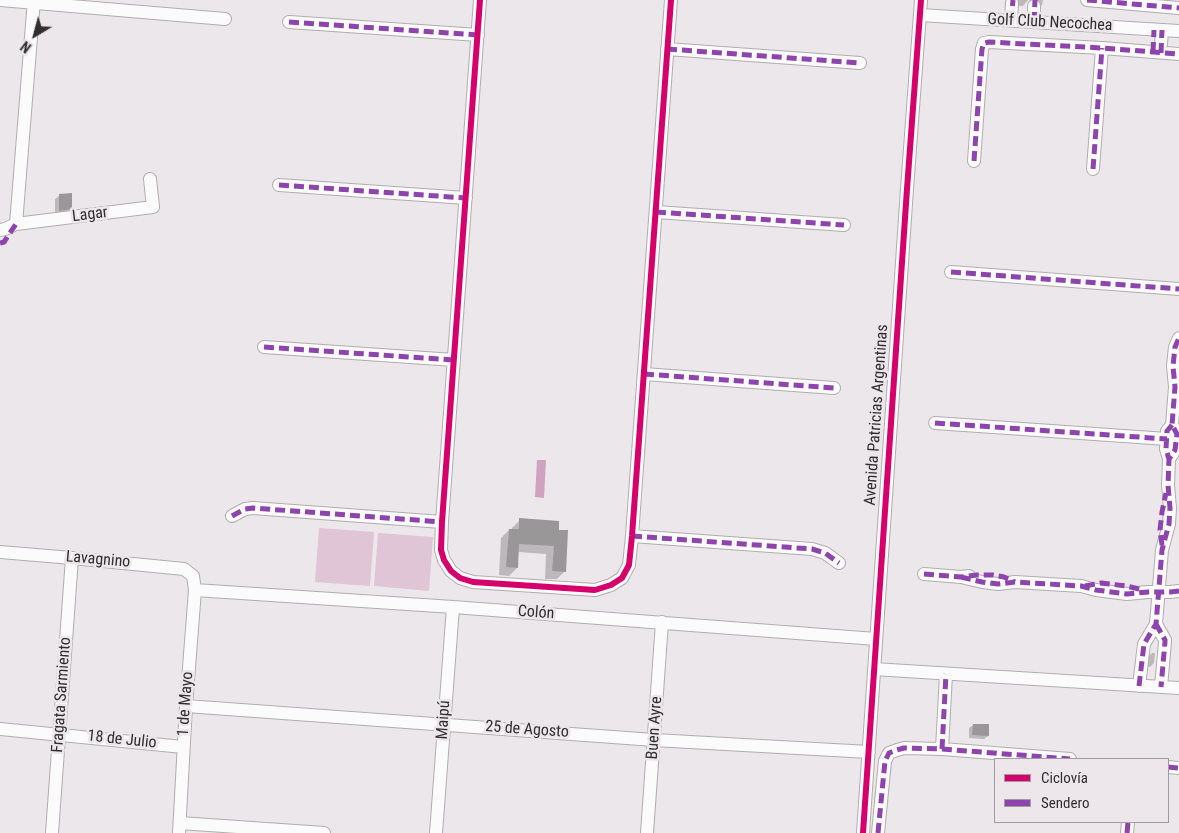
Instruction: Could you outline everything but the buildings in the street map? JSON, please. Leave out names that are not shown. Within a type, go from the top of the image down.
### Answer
[{"type":"street","points":[[0,0],[34,1],[225,19]]},
{"type":"street","points":[[480,0],[441,550],[444,560],[451,571],[460,578],[473,582],[595,590],[611,585],[622,578],[629,565],[671,0]]},
{"type":"street","name":"Avenida Patricias Argentinas","points":[[863,833],[921,0]]},
{"type":"street","points":[[1087,0],[1179,8]]},
{"type":"street","points":[[16,224],[34,1]]},
{"type":"street","points":[[1010,21],[1012,3]]},
{"type":"street","points":[[1034,6],[1034,22]]},
{"type":"street","name":"Golf Club Necochea","points":[[920,16],[1179,31]]},
{"type":"street","points":[[289,22],[478,36]]},
{"type":"street","points":[[1157,48],[1158,30]]},
{"type":"street","points":[[974,161],[984,43],[1102,48],[1157,48],[1179,54]]},
{"type":"street","points":[[1093,169],[1102,48]]},
{"type":"street","points":[[667,49],[860,64]]},
{"type":"street","name":"Lagar","points":[[0,230],[16,224],[152,207],[150,179]]},
{"type":"street","points":[[279,185],[466,198]]},
{"type":"street","points":[[656,212],[844,225]]},
{"type":"street","points":[[951,272],[1179,289]]},
{"type":"street","points":[[1174,440],[1167,431],[1172,425],[1177,381],[1173,366],[1175,347],[1179,338]]},
{"type":"street","points":[[264,347],[454,360]]},
{"type":"street","points":[[644,374],[834,388]]},
{"type":"street","points":[[935,423],[1174,440]]},
{"type":"street","points":[[1140,686],[1144,644],[1156,624],[1167,592],[1160,530],[1163,504],[1168,485],[1170,459],[1166,449],[1174,440]]},
{"type":"street","points":[[232,516],[254,508],[442,522]]},
{"type":"street","points":[[632,536],[812,549],[825,553],[839,563]]},
{"type":"street","name":"Lavagnino","points":[[0,552],[184,569],[193,576]]},
{"type":"street","name":"Fragata Sarmiento","points":[[52,833],[72,558]]},
{"type":"street","points":[[924,574],[961,577],[993,575],[1015,582],[1081,586],[1101,583],[1167,592]]},
{"type":"street","name":"1 de Mayo","points":[[180,828],[186,706],[195,590],[193,576]]},
{"type":"street","name":"Colón","points":[[195,590],[876,638]]},
{"type":"street","name":"Maipú","points":[[436,833],[453,607]]},
{"type":"street","name":"Buen Ayre","points":[[647,833],[662,622]]},
{"type":"street","points":[[1156,624],[1165,640],[1161,687]]},
{"type":"street","points":[[874,669],[1179,688]]},
{"type":"street","points":[[942,749],[946,674]]},
{"type":"street","name":"25 de Agosto","points":[[186,706],[654,740],[869,752]]},
{"type":"street","name":"18 de Julio","points":[[0,729],[184,747]]},
{"type":"street","points":[[878,833],[886,761],[889,754],[897,750],[904,748],[942,749],[1057,758]]},
{"type":"street","points":[[180,828],[324,833]]},
{"type":"shaded area","points":[[537,460],[546,460],[544,498],[535,497]]},
{"type":"shaded area","points":[[319,528],[374,532],[370,586],[315,582]]},
{"type":"shaded area","points":[[378,533],[433,537],[429,591],[374,586]]},
{"type":"marked path","points":[[1011,21],[1013,0]]},
{"type":"marked path","points":[[1034,22],[1035,0]]},
{"type":"marked path","points":[[1087,0],[1179,8]]},
{"type":"marked path","points":[[289,22],[478,35]]},
{"type":"marked path","points":[[1153,52],[1154,30]]},
{"type":"marked path","points":[[1161,53],[1162,30]]},
{"type":"marked path","points":[[974,161],[984,43],[1102,48],[1179,54]]},
{"type":"marked path","points":[[1093,169],[1102,48]]},
{"type":"marked path","points":[[667,49],[860,63]]},
{"type":"marked path","points":[[279,185],[466,198]]},
{"type":"marked path","points":[[656,212],[844,225]]},
{"type":"marked path","points":[[0,243],[4,242],[16,224]]},
{"type":"marked path","points":[[951,272],[1179,289]]},
{"type":"marked path","points":[[1172,425],[1167,431],[1166,449],[1169,459],[1175,450],[1177,434],[1172,425],[1175,387],[1173,366],[1175,347],[1179,338]]},
{"type":"marked path","points":[[264,347],[454,360]]},
{"type":"marked path","points":[[644,374],[834,388]]},
{"type":"marked path","points":[[935,423],[1167,439]]},
{"type":"marked path","points":[[1139,686],[1144,644],[1156,624],[1162,550],[1169,524],[1169,459]]},
{"type":"marked path","points":[[1162,545],[1160,530],[1166,493]]},
{"type":"marked path","points":[[232,516],[245,509],[253,508],[442,522]]},
{"type":"marked path","points":[[632,536],[812,549],[825,553],[839,563]]},
{"type":"marked path","points":[[924,574],[961,577],[993,575],[1015,582]]},
{"type":"marked path","points":[[961,577],[998,584],[1015,582],[1081,586],[1127,594],[1179,591]]},
{"type":"marked path","points":[[1085,586],[1101,583],[1144,590]]},
{"type":"marked path","points":[[1156,624],[1165,640],[1161,687]]},
{"type":"marked path","points":[[942,749],[946,674]]},
{"type":"marked path","points":[[878,833],[885,761],[889,753],[904,748],[942,749],[1057,758]]},
{"type":"marked path","points":[[1169,767],[1179,768]]},
{"type":"marked path","points":[[1127,833],[1128,823]]},
{"type":"cycle path","points":[[480,0],[441,550],[444,560],[451,571],[460,578],[473,582],[595,590],[611,585],[622,578],[629,565],[671,0]]},
{"type":"cycle path","points":[[863,833],[921,0]]}]
